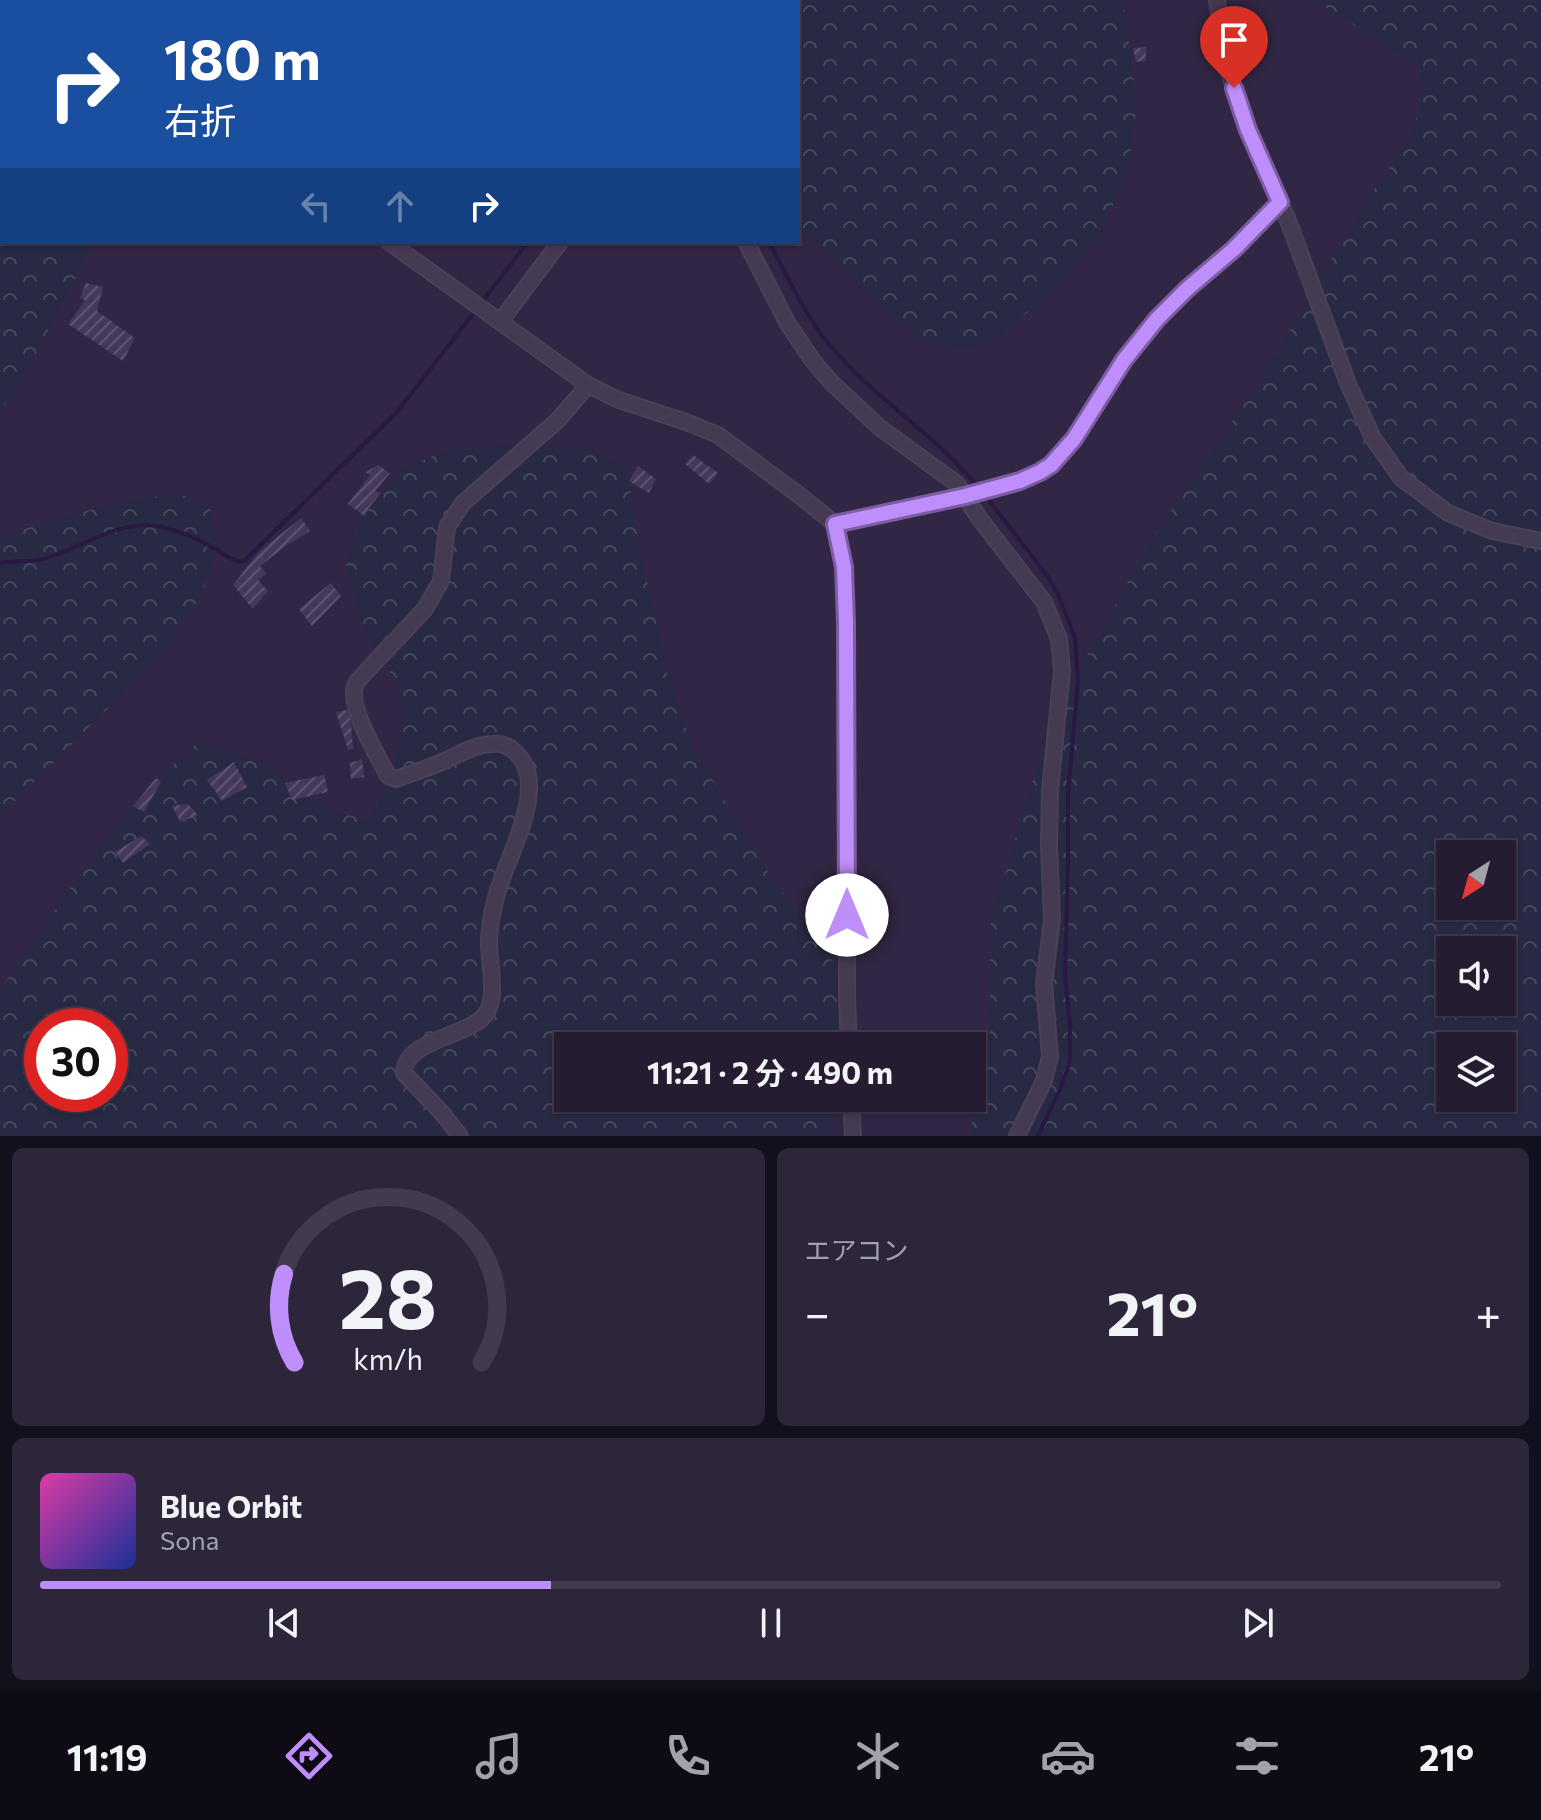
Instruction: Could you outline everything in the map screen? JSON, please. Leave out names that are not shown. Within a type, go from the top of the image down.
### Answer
[{"type":"street","points":[[1217,0],[1227,67],[1248,130],[1280,202],[1349,386],[1373,438],[1401,478],[1448,513],[1492,531],[1541,541]]},
{"type":"street","points":[[835,524],[1020,481],[1051,465],[1074,439],[1124,360],[1157,319],[1280,202]]},
{"type":"street","points":[[392,244],[588,385],[619,400],[718,435],[835,524],[844,567],[846,623],[848,1032]]},
{"type":"street","points":[[500,322],[558,244]]},
{"type":"street","points":[[747,244],[788,324],[813,361],[879,427],[957,484],[979,518],[1044,602],[1059,639],[1062,671],[1050,790],[1052,919],[1044,984],[1050,1056],[1044,1081],[1017,1136]]},
{"type":"street","points":[[460,1136],[404,1073],[404,1067],[413,1054],[470,1026],[489,1008],[492,986],[489,940],[495,898],[527,804],[528,769],[507,745],[495,743],[392,779],[363,728],[356,705],[355,684],[433,599],[441,581],[447,527],[463,503],[558,420],[588,385]]},
{"type":"street","points":[[852,1112],[853,1136]]},
{"type":"green space","points":[[800,0],[1119,0],[1125,13],[1137,106],[1127,178],[1095,240],[1035,306],[989,345],[961,349],[925,341],[860,288],[800,228]]},
{"type":"green space","points":[[1314,0],[1541,0],[1541,1136],[970,1136],[974,1112],[986,1112],[991,920],[1051,721],[1152,539],[1260,381],[1379,182],[1411,138],[1424,87],[1416,64]]},
{"type":"green space","points":[[0,244],[89,244],[82,265],[18,388],[0,410]]},
{"type":"green space","points":[[542,444],[592,450],[627,469],[639,544],[667,673],[692,747],[770,875],[826,950],[851,995],[848,1032],[554,1032],[554,1112],[836,1112],[829,1136],[0,1136],[0,990],[82,871],[133,806],[146,790],[199,742],[258,760],[326,809],[367,820],[394,773],[403,719],[398,685],[364,631],[346,563],[363,515],[401,470],[454,447]]},
{"type":"green space","points":[[179,493],[210,509],[219,546],[200,598],[154,662],[0,816],[0,539],[88,510]]},
{"type":"building","points":[[1146,47],[1146,61],[1136,62],[1133,48]]},
{"type":"building","points":[[86,283],[103,287],[97,311],[135,338],[123,361],[68,324],[85,300],[80,298]]},
{"type":"building","points":[[693,455],[718,473],[709,484],[685,464]]},
{"type":"building","points":[[378,465],[390,473],[375,491],[381,493],[363,515],[348,504],[370,475],[366,472]]},
{"type":"building","points":[[638,466],[656,479],[649,493],[629,481]]},
{"type":"building","points":[[301,518],[310,531],[260,566],[266,573],[258,580],[268,591],[253,609],[233,585],[260,551]]},
{"type":"building","points":[[331,583],[341,596],[312,626],[299,609]]},
{"type":"building","points":[[347,710],[353,749],[348,750],[336,712]]},
{"type":"building","points":[[362,759],[364,777],[351,779],[350,763]]},
{"type":"building","points":[[234,762],[247,787],[222,801],[207,780]]},
{"type":"building","points":[[324,775],[328,792],[292,800],[285,783]]},
{"type":"building","points":[[156,778],[161,782],[144,812],[133,806]]},
{"type":"building","points":[[188,804],[198,815],[180,822],[172,806]]},
{"type":"building","points":[[141,836],[150,844],[123,863],[115,852]]},
{"type":"waterway","points":[[481,303],[526,244]]},
{"type":"waterway","points":[[770,244],[804,307],[828,343],[864,381],[942,449],[978,487]]},
{"type":"waterway","points":[[0,563],[44,559],[115,530],[142,525],[179,532],[243,562],[397,412],[476,310]]},
{"type":"waterway","points":[[984,494],[1048,577],[1075,638],[1078,680],[1068,794],[1065,976],[1070,1062],[1038,1136]]},
{"type":"route","points":[[847,915],[846,623],[844,567],[835,524],[1020,481],[1051,465],[1074,439],[1124,360],[1157,319],[1280,202],[1248,130],[1234,88]]}]
